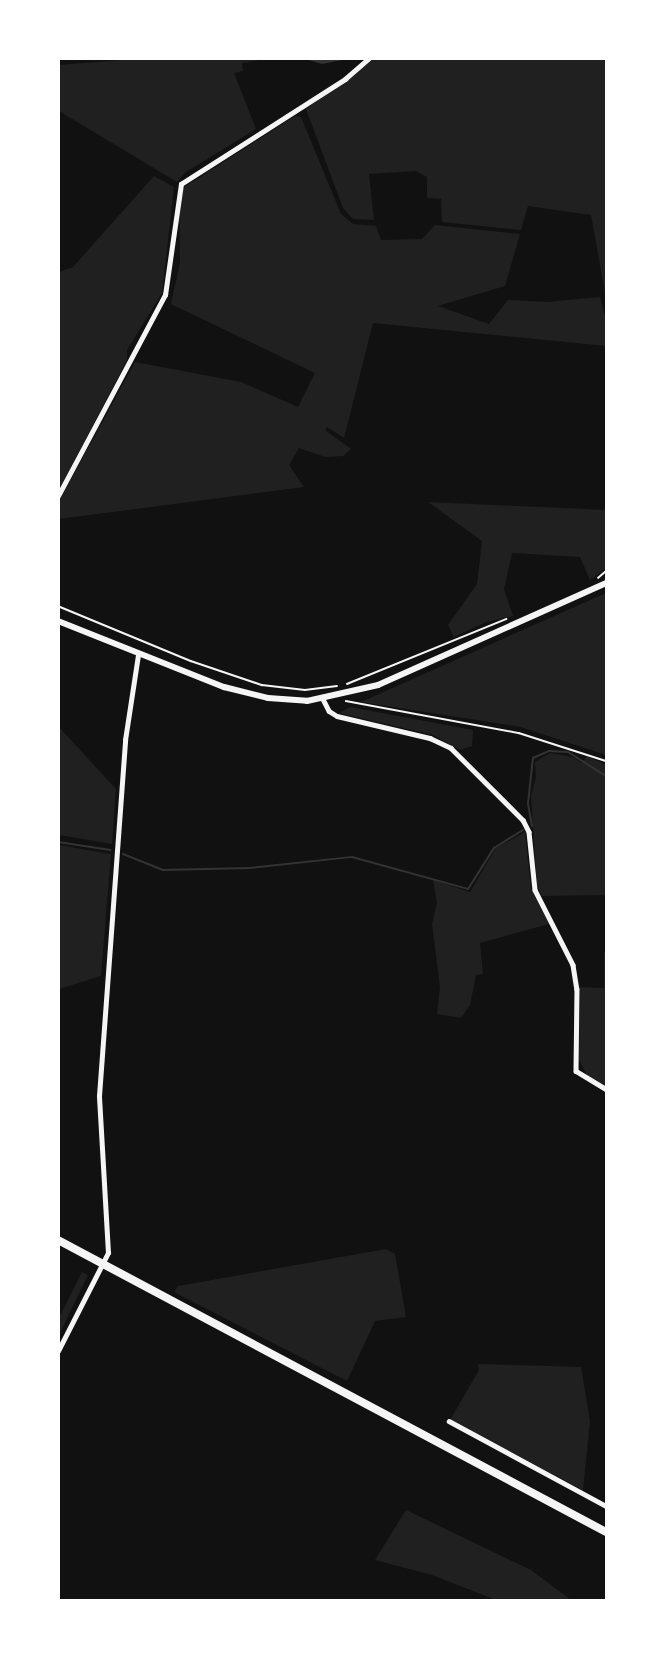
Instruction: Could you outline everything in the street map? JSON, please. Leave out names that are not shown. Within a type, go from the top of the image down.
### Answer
[{"type":"main road","points":[[58,1240],[606,1532]]},
{"type":"street","points":[[58,496],[165,295],[181,184],[345,79],[369,58]]},
{"type":"street","points":[[58,621],[138,655],[249,694],[288,700],[323,699],[343,695],[408,673],[606,583]]},
{"type":"street","points":[[58,1351],[108,1253],[109,1231],[99,1096],[125,740],[138,655]]},
{"type":"street","points":[[323,699],[329,711],[337,716],[430,738],[451,748],[523,820],[529,832],[535,890],[573,965],[578,989],[576,1071],[606,1089]]},
{"type":"street","points":[[449,1421],[606,1506]]},
{"type":"path","points":[[592,582],[606,571]]},
{"type":"path","points":[[58,606],[237,678],[305,690],[367,677],[486,624],[512,618]]},
{"type":"path","points":[[343,695],[351,705],[528,735],[606,761]]},
{"type":"shaded area","points":[[146,58],[266,59],[242,63],[243,71],[234,73],[256,129],[186,172],[177,182],[59,111],[59,65]]},
{"type":"shaded area","points":[[305,59],[347,59],[322,64]]},
{"type":"shaded area","points":[[374,59],[606,59],[606,298],[591,215],[528,206],[521,230],[442,222],[441,199],[427,198],[427,177],[416,171],[369,174],[374,220],[353,219],[343,208],[306,109]]},
{"type":"shaded area","points":[[295,116],[301,117],[341,214],[353,224],[376,226],[381,240],[422,239],[435,225],[520,234],[505,286],[438,306],[489,324],[508,300],[547,302],[600,297],[606,320],[606,346],[373,323],[344,438],[327,427],[325,430],[351,449],[343,456],[325,457],[299,448],[289,465],[304,487],[59,519],[58,503],[135,362],[241,382],[298,407],[315,373],[171,304],[180,263],[179,195],[183,188]]},
{"type":"shaded area","points":[[154,176],[174,187],[162,293],[127,350],[127,360],[59,490],[59,272],[73,267]]},
{"type":"shaded area","points":[[428,502],[606,510],[606,568],[590,580],[580,557],[512,553],[504,589],[513,616],[486,622],[454,637],[448,625],[477,584],[482,541]]},
{"type":"shaded area","points":[[606,593],[606,755],[521,727],[361,702]]},
{"type":"shaded area","points":[[350,707],[473,730],[472,746],[460,750],[433,735],[339,713]]},
{"type":"shaded area","points":[[59,727],[116,789],[112,844],[59,835]]},
{"type":"shaded area","points":[[550,753],[573,757],[582,763],[587,756],[606,765],[606,895],[542,896],[537,887],[531,795],[536,777],[535,762]]},
{"type":"shaded area","points":[[525,832],[531,889],[549,924],[480,943],[483,974],[476,975],[470,1005],[461,1018],[437,1014],[440,987],[432,924],[437,903],[433,880],[470,892],[496,848]]},
{"type":"shaded area","points":[[59,845],[111,854],[101,976],[59,989]]},
{"type":"shaded area","points":[[604,952],[606,952],[606,1085],[587,1076],[579,1059],[580,987],[604,988]]},
{"type":"shaded area","points":[[386,1249],[395,1254],[406,1317],[375,1321],[347,1381],[174,1292],[178,1286]]},
{"type":"shaded area","points":[[82,1272],[88,1275],[59,1335],[59,1318]]},
{"type":"shaded area","points":[[478,1364],[581,1367],[590,1421],[583,1490],[450,1420],[479,1370]]},
{"type":"shaded area","points":[[406,1510],[531,1570],[571,1600],[496,1600],[432,1575],[375,1560]]},
{"type":"waterway","points":[[532,826],[528,803],[533,758],[549,751],[568,752],[606,776]]},
{"type":"waterway","points":[[123,854],[163,870],[250,868],[352,857],[468,889],[494,848],[523,830]]},
{"type":"waterway","points":[[58,842],[110,850]]}]
